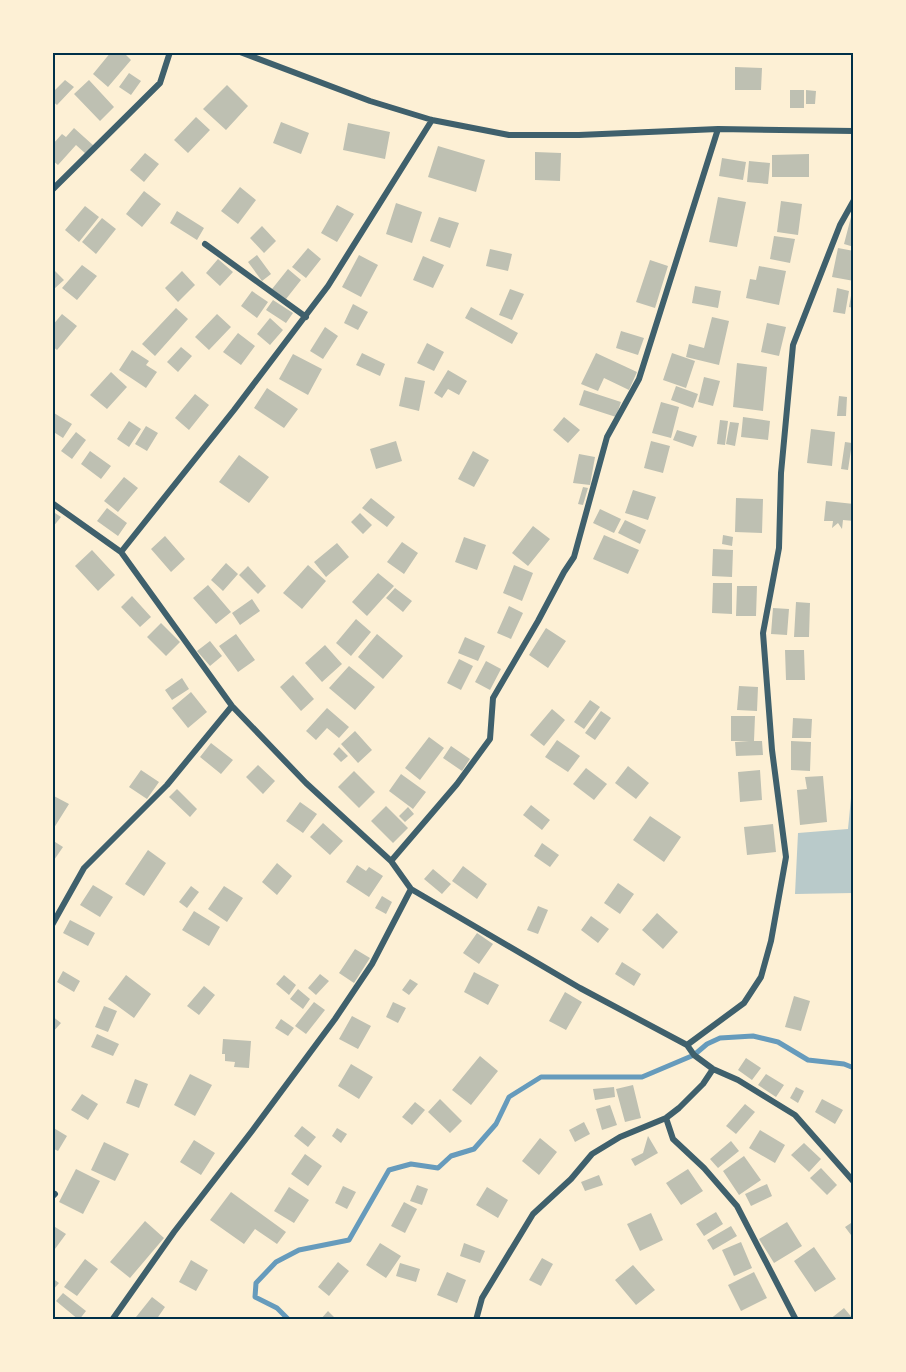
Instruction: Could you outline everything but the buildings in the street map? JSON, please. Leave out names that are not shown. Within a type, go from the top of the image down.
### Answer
[{"type":"street","points":[[52,190],[160,82],[170,52]]},
{"type":"street","points":[[240,52],[370,101],[432,120],[509,135],[612,135],[718,129],[854,131]]},
{"type":"street","points":[[121,552],[306,317],[328,286],[432,120]]},
{"type":"street","points":[[391,861],[457,784],[490,739],[493,698],[574,557],[607,437],[639,379],[718,129]]},
{"type":"street","points":[[687,1045],[744,1003],[761,977],[771,941],[786,857],[772,750],[763,633],[779,548],[781,474],[793,345],[840,225],[854,200]]},
{"type":"street","points":[[205,244],[306,317]]},
{"type":"street","points":[[52,503],[121,552],[232,705],[306,783],[391,861],[411,889],[580,988],[687,1045],[694,1055],[712,1069],[738,1080],[795,1115],[854,1182]]},
{"type":"street","points":[[52,925],[84,868],[167,785],[232,705]]},
{"type":"street","points":[[112,1320],[174,1232],[335,1019],[372,964],[411,889]]},
{"type":"street","points":[[476,1320],[482,1298],[533,1214],[571,1179],[592,1154],[620,1137],[666,1118],[679,1108],[703,1084],[712,1069]]},
{"type":"street","points":[[666,1118],[673,1139],[704,1168],[737,1206],[796,1320]]},
{"type":"shaded area","points":[[853,796],[853,893],[795,894],[798,833],[848,829]]},
{"type":"waterway","points":[[289,1320],[277,1308],[255,1297],[256,1283],[276,1262],[299,1250],[349,1240],[389,1170],[411,1164],[438,1168],[451,1156],[474,1149],[496,1124],[509,1097],[541,1077],[642,1077],[694,1055],[707,1044],[720,1038],[753,1036],[778,1042],[808,1060],[844,1064],[854,1068]]}]
